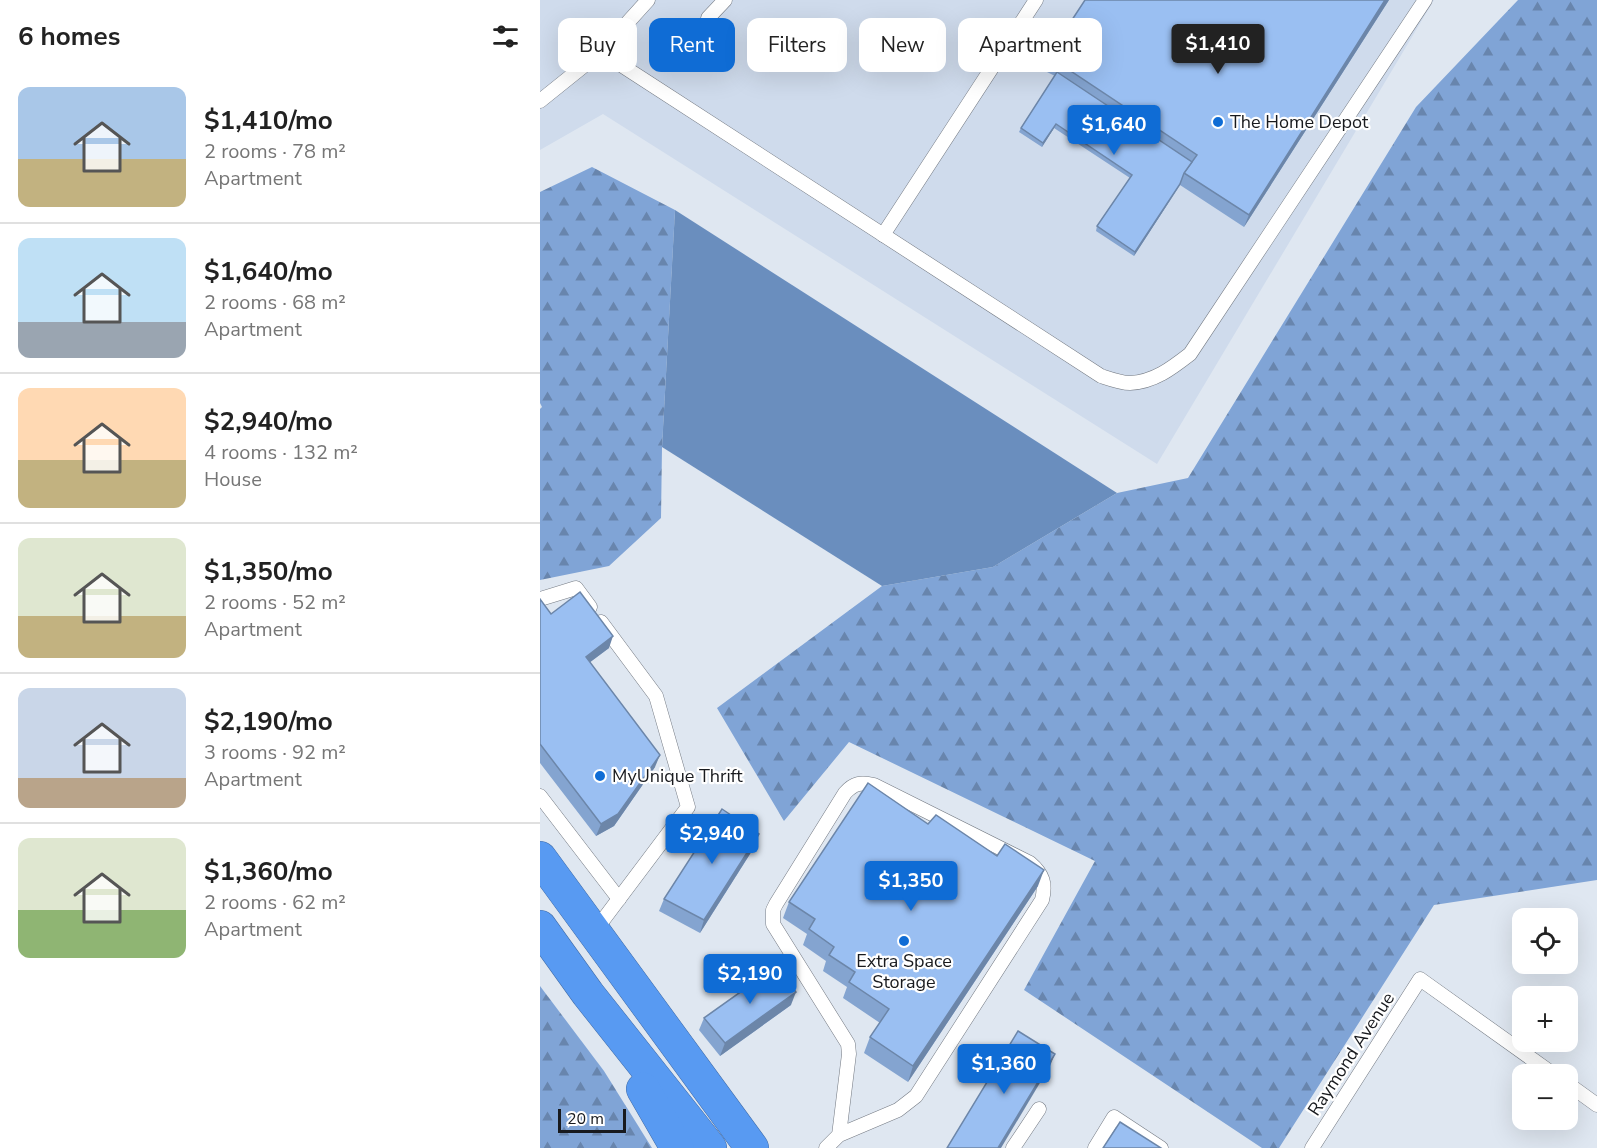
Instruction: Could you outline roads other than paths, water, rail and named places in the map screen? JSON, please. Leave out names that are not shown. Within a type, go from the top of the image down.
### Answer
[{"type":"highway","points":[[540,858],[752,1148]]},
{"type":"highway","points":[[540,927],[588,994],[710,1148]]},
{"type":"highway","points":[[588,994],[677,1148]]},
{"type":"lane","points":[[632,18],[648,0]]},
{"type":"lane","points":[[708,18],[725,0]]},
{"type":"lane","points":[[883,235],[1036,0]]},
{"type":"lane","points":[[632,72],[1101,376],[1128,383],[1152,379],[1173,368],[1190,354],[1425,0]]},
{"type":"lane","points":[[540,101],[576,72]]},
{"type":"lane","points":[[540,599],[576,588],[656,696],[688,807],[594,932]]},
{"type":"lane","points":[[826,1148],[839,1135],[898,1110],[916,1096],[1042,900],[1044,892],[1042,876],[1030,863],[874,785],[865,783],[851,786],[845,793],[776,904],[772,917],[773,924],[848,1044],[849,1054],[839,1135]]},
{"type":"lane","points":[[540,796],[619,899]]},
{"type":"lane","name":"Raymond Avenue","points":[[1312,1148],[1420,979],[1539,1064]]},
{"type":"lane","points":[[1578,1091],[1597,1105]]},
{"type":"lane","points":[[1013,1148],[1039,1109]]},
{"type":"lane","points":[[1095,1148],[1114,1117],[1161,1148]]},
{"type":"place","name":"The Home Depot","points":[[1218,122]]},
{"type":"place","name":"MyUnique Thrift","points":[[600,776]]},
{"type":"place","name":"Extra Space Storage","points":[[904,941]]}]
